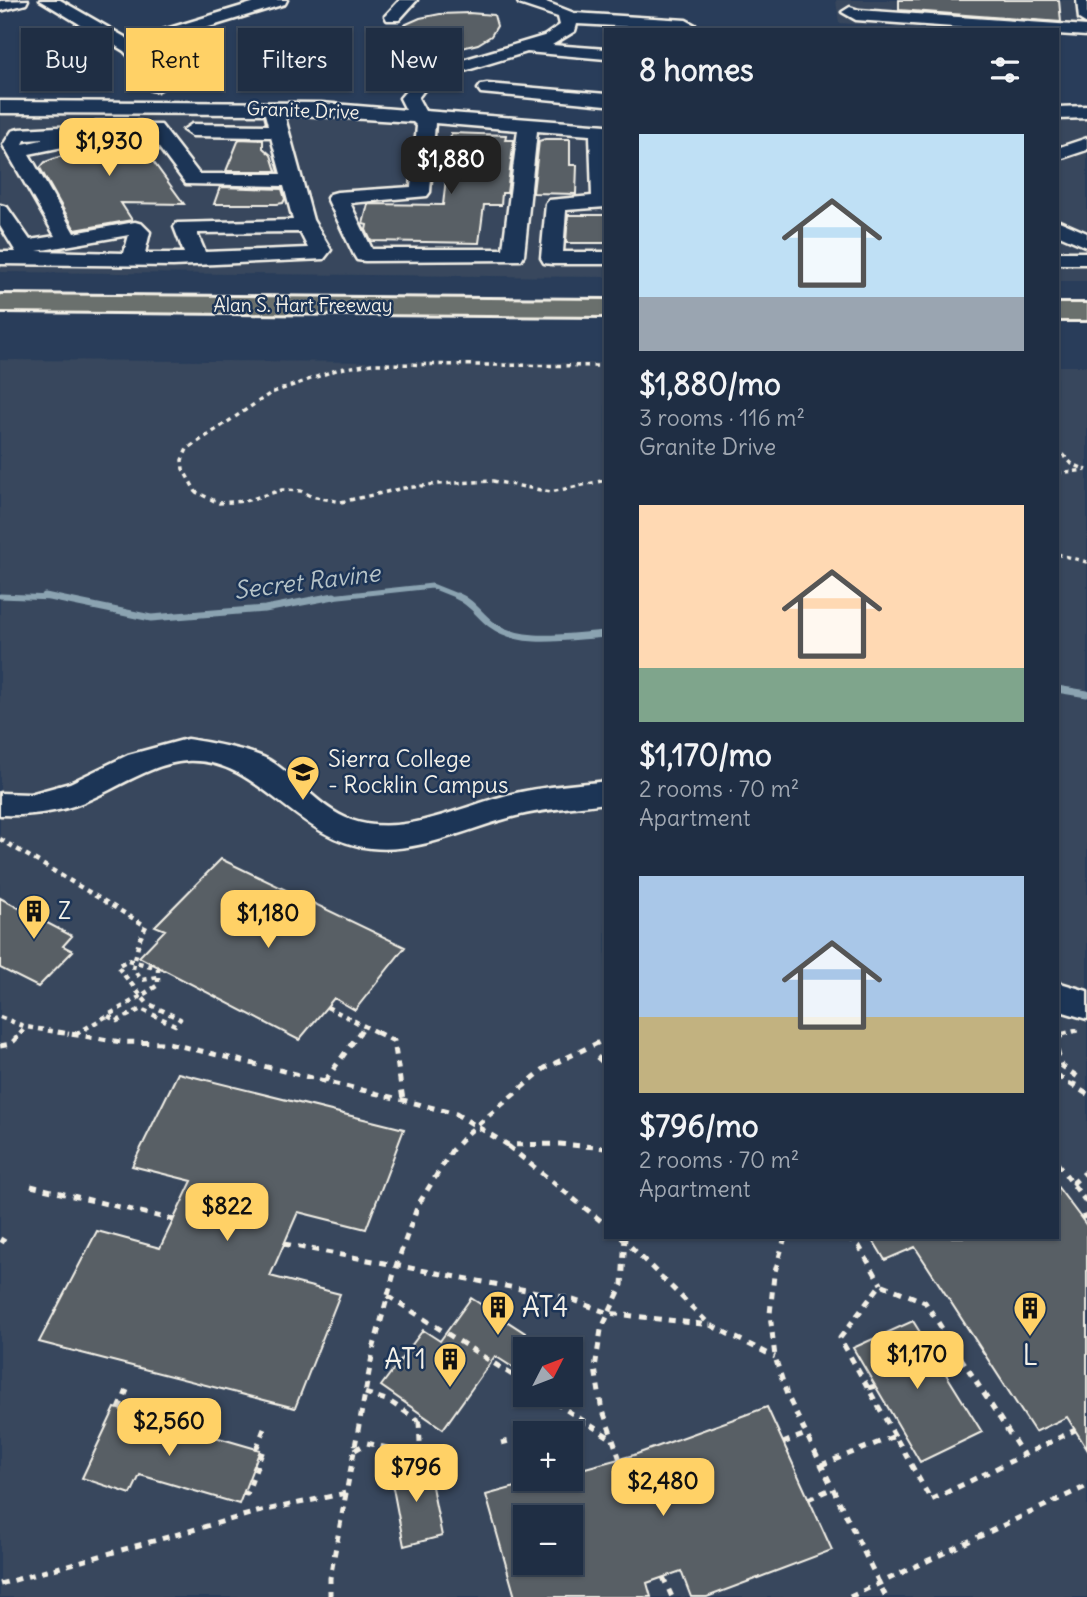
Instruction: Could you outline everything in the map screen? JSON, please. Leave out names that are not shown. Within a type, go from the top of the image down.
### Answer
[{"type":"highway","name":"Alan S. Hart Freeway","points":[[0,303],[604,308]]},
{"type":"highway","points":[[1059,312],[1087,312]]},
{"type":"highway","name":"Alan S. Hart Freeway","points":[[0,327],[604,332]]},
{"type":"highway","points":[[1059,335],[1087,335]]},
{"type":"street","points":[[0,6],[20,0]]},
{"type":"street","points":[[48,0],[126,45]]},
{"type":"street","points":[[393,16],[409,0]]},
{"type":"street","points":[[525,0],[555,9],[569,18],[686,25],[685,28]]},
{"type":"street","points":[[1085,0],[1087,19]]},
{"type":"street","points":[[190,28],[258,8],[279,9]]},
{"type":"street","points":[[849,12],[856,15],[1044,28]]},
{"type":"street","points":[[462,66],[559,36],[569,27],[569,18]]},
{"type":"street","points":[[1059,29],[1087,31]]},
{"type":"street","points":[[1059,45],[1087,47]]},
{"type":"street","points":[[524,48],[604,54]]},
{"type":"street","points":[[487,89],[604,100]]},
{"type":"street","points":[[413,91],[409,97],[414,110],[427,125],[420,192],[337,198],[365,255],[513,255],[528,125]]},
{"type":"street","name":"Granite Drive","points":[[0,96],[317,98],[528,125],[603,127]]},
{"type":"street","points":[[0,105],[64,96]]},
{"type":"street","points":[[211,97],[141,108],[193,180],[291,180]]},
{"type":"street","name":"Granite Drive","points":[[0,105],[414,110],[603,127]]},
{"type":"street","points":[[27,253],[134,259],[316,254],[320,250],[305,226],[273,108]]},
{"type":"street","points":[[1059,113],[1087,112]]},
{"type":"street","points":[[1059,125],[1087,124]]},
{"type":"street","points":[[603,127],[604,202],[556,204],[552,258],[604,258]]},
{"type":"street","points":[[154,129],[278,131]]},
{"type":"street","points":[[1059,152],[1087,144]]},
{"type":"street","points":[[10,148],[68,240]]},
{"type":"street","points":[[0,203],[42,195]]},
{"type":"street","points":[[0,211],[27,253]]},
{"type":"street","points":[[197,258],[184,228],[305,226]]},
{"type":"street","points":[[0,258],[68,240],[135,228],[140,232],[134,259]]},
{"type":"street","points":[[1059,258],[1087,258]]},
{"type":"street","points":[[0,804],[30,805],[79,792],[139,763],[187,750],[257,767],[298,801],[340,829],[371,836],[420,834],[516,804],[604,792]]},
{"type":"street","points":[[1059,997],[1087,1005]]},
{"type":"path","points":[[604,366],[372,364],[338,369],[271,393],[187,449],[182,460],[186,477],[196,492],[219,503],[245,501],[282,490],[301,491],[311,496],[341,502],[404,488],[439,484],[493,481],[551,492],[604,480]]},
{"type":"path","points":[[1059,450],[1072,464],[1087,470]]},
{"type":"path","points":[[1059,473],[1087,470]]},
{"type":"path","points":[[1059,555],[1087,562]]},
{"type":"path","points":[[0,839],[146,926],[139,941],[133,969],[142,980],[158,977]]},
{"type":"path","points":[[76,1034],[108,1016],[141,996],[158,985],[158,968],[128,960],[117,966],[141,996],[147,1003],[180,1019],[176,1026],[141,1009],[117,1021],[108,1016]]},
{"type":"path","points":[[327,1007],[394,1041],[403,1100]]},
{"type":"path","points":[[0,1017],[26,1027],[121,1042],[167,1044],[456,1114],[508,1145],[604,1223]]},
{"type":"path","points":[[325,1082],[365,1026]]},
{"type":"path","points":[[0,1046],[11,1044],[26,1027]]},
{"type":"path","points":[[1059,1038],[1065,1032],[1087,1030]]},
{"type":"path","points":[[330,1597],[330,1578],[374,1346],[396,1266],[418,1205],[452,1150],[476,1126],[545,1068],[604,1040]]},
{"type":"path","points":[[1059,1056],[1062,1066],[1077,1077],[1074,1086]]},
{"type":"path","points":[[597,1057],[604,1063]]},
{"type":"path","points":[[1059,1077],[1087,1094]]},
{"type":"path","points":[[508,1145],[560,1144],[604,1148]]},
{"type":"path","points":[[1059,1166],[1087,1203]]},
{"type":"path","points":[[1072,1184],[1087,1171]]},
{"type":"path","points":[[31,1186],[174,1220]]},
{"type":"path","points":[[623,1239],[625,1269],[620,1291],[600,1333],[595,1362],[596,1392],[626,1477]]},
{"type":"path","points":[[624,1239],[710,1325],[775,1357]]},
{"type":"path","points":[[784,1239],[774,1275],[771,1314],[775,1357],[787,1395],[886,1597]]},
{"type":"path","points":[[850,1239],[859,1246],[881,1284],[925,1302],[1024,1455]]},
{"type":"path","points":[[284,1244],[568,1298],[608,1313],[710,1325]]},
{"type":"path","points":[[881,1284],[840,1338],[872,1387],[895,1436],[931,1500],[1075,1430]]},
{"type":"path","points":[[388,1296],[513,1376]]},
{"type":"path","points":[[119,1409],[127,1390]]},
{"type":"path","points":[[354,1451],[367,1443],[421,1460],[421,1418],[391,1398],[365,1393]]},
{"type":"path","points":[[160,1421],[169,1402]]},
{"type":"path","points":[[562,1407],[612,1439]]},
{"type":"path","points":[[243,1493],[247,1494],[263,1450],[257,1447],[264,1429]]},
{"type":"path","points":[[783,1443],[806,1434]]},
{"type":"path","points":[[821,1465],[895,1436]]},
{"type":"path","points":[[501,1443],[513,1440]]},
{"type":"path","points":[[850,1597],[1087,1486]]},
{"type":"path","points":[[808,1499],[831,1489]]},
{"type":"path","points":[[0,1584],[257,1512],[346,1493]]},
{"type":"path","points":[[663,1577],[672,1597]]},
{"type":"shaded area","points":[[836,0],[1087,0],[1087,38],[1059,36],[1059,28],[919,28],[839,23]]},
{"type":"shaded area","points":[[318,104],[604,124],[604,277],[0,272],[0,107]]},
{"type":"shaded area","points":[[1059,118],[1087,118],[1087,281],[1059,281]]},
{"type":"shaded area","name":"Sierra College - Rocklin Campus","points":[[0,360],[604,363],[604,1239],[1059,1239],[1059,366],[1087,366],[1087,1597],[0,1597]]},
{"type":"building","points":[[899,0],[1059,0],[1061,22],[899,10]]},
{"type":"building","points":[[440,14],[494,15],[497,26],[491,36],[478,44],[462,48],[462,28],[402,28],[420,18]]},
{"type":"building","points":[[96,120],[141,120],[143,131],[157,149],[144,149],[184,204],[121,203],[132,220],[75,230],[40,168],[45,162],[64,155],[114,145]]},
{"type":"building","points":[[451,133],[506,135],[505,140],[514,140],[507,193],[502,193],[501,205],[484,205],[479,243],[371,241],[366,230],[367,225],[363,224],[368,204],[443,205]]},
{"type":"building","points":[[239,139],[263,140],[263,148],[271,155],[276,171],[226,171]]},
{"type":"building","points":[[570,139],[570,165],[577,165],[576,194],[533,193],[539,141]]},
{"type":"building","points":[[220,187],[282,189],[285,199],[283,203],[277,204],[214,204]]},
{"type":"building","points":[[568,215],[604,215],[604,243],[566,243]]},
{"type":"building","points":[[221,859],[405,947],[355,1010],[334,998],[299,1040],[139,957],[165,930],[155,926]]},
{"type":"building","name":"Z","points":[[0,898],[72,936],[63,946],[73,951],[38,987],[0,968]]},
{"type":"building","points":[[178,1073],[404,1129],[366,1229],[298,1212],[270,1276],[340,1294],[295,1408],[39,1342],[97,1231],[160,1248],[192,1181],[132,1166]]},
{"type":"building","name":"L","points":[[1059,1189],[1087,1226],[1087,1449],[1067,1417],[1035,1432],[915,1247],[885,1260],[872,1239],[1059,1239]]},
{"type":"building","points":[[471,1298],[531,1337],[513,1337],[513,1367],[495,1356],[443,1429],[381,1386],[423,1330],[440,1341]]},
{"type":"building","points":[[913,1321],[982,1432],[920,1462],[853,1348]]},
{"type":"building","points":[[767,1407],[832,1550],[707,1597],[691,1597],[681,1571],[647,1583],[651,1597],[515,1597],[486,1495],[513,1488],[513,1491],[583,1491],[583,1469],[634,1455]]},
{"type":"building","points":[[115,1408],[260,1450],[239,1504],[140,1475],[131,1494],[82,1478]]},
{"type":"building","points":[[427,1462],[442,1536],[404,1546],[390,1472]]},
{"type":"waterway","name":"Secret Ravine","points":[[327,597],[432,586],[457,596]]},
{"type":"waterway","name":"Secret Ravine","points":[[0,596],[53,598]]},
{"type":"waterway","name":"Secret Ravine","points":[[45,596],[151,618],[265,609],[327,597]]},
{"type":"waterway","name":"Secret Ravine","points":[[327,597],[334,596]]},
{"type":"waterway","name":"Secret Ravine","points":[[457,596],[462,598]]},
{"type":"waterway","name":"Secret Ravine","points":[[457,596],[491,624],[517,636],[562,638],[604,634]]},
{"type":"waterway","name":"Secret Ravine","points":[[321,598],[327,597]]},
{"type":"waterway","name":"Secret Ravine","points":[[1059,689],[1087,694]]},
{"type":"place","name":"Sierra College - Rocklin Campus","points":[[303,802]]},
{"type":"place","name":"Z","points":[[34,941]]},
{"type":"place","name":"AT4","points":[[498,1337]]},
{"type":"place","name":"L","points":[[1030,1338]]},
{"type":"place","name":"AT1","points":[[450,1389]]}]
